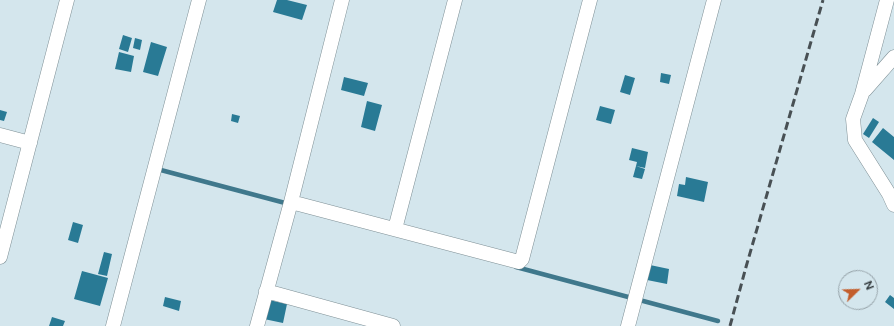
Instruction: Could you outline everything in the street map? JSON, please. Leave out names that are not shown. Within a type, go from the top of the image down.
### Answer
[{"type":"street","points":[[0,257],[67,0]]},
{"type":"street","points":[[113,326],[199,0]]},
{"type":"street","points":[[256,326],[291,202],[342,0]]},
{"type":"street","points":[[394,229],[455,0]]},
{"type":"street","points":[[291,202],[519,262],[522,259],[590,0]]},
{"type":"street","points":[[628,326],[714,0]]},
{"type":"street","points":[[887,0],[862,94],[853,119],[855,140],[889,194],[894,205]]},
{"type":"street","points":[[862,94],[894,57]]},
{"type":"street","points":[[0,135],[30,143]]},
{"type":"street","points":[[266,291],[393,326]]},
{"type":"building","points":[[277,0],[287,0],[307,5],[302,20],[273,12]]},
{"type":"building","points":[[123,35],[132,38],[128,52],[119,49]]},
{"type":"building","points":[[135,38],[142,40],[140,50],[133,48]]},
{"type":"building","points":[[151,42],[167,47],[158,76],[143,72]]},
{"type":"building","points":[[119,52],[134,56],[131,72],[115,69]]},
{"type":"building","points":[[661,73],[671,75],[669,84],[660,82]]},
{"type":"building","points":[[625,75],[635,78],[630,95],[620,92]]},
{"type":"building","points":[[344,77],[368,83],[364,96],[341,90]]},
{"type":"building","points":[[367,101],[382,105],[375,131],[361,127]]},
{"type":"building","points":[[600,106],[615,110],[611,124],[596,120]]},
{"type":"building","points":[[0,110],[7,112],[4,121],[0,120]]},
{"type":"building","points":[[232,114],[240,116],[238,123],[231,121]]},
{"type":"building","points":[[873,118],[879,122],[869,138],[863,134]]},
{"type":"building","points":[[883,128],[894,137],[894,160],[872,142]]},
{"type":"building","points":[[632,148],[648,152],[645,168],[636,166],[637,162],[629,160]]},
{"type":"building","points":[[636,166],[645,169],[642,179],[633,177]]},
{"type":"building","points":[[686,177],[708,182],[704,202],[677,196],[679,184],[685,185]]},
{"type":"building","points":[[73,222],[83,225],[78,243],[68,240]]},
{"type":"building","points":[[104,252],[112,254],[107,276],[98,274]]},
{"type":"building","points":[[650,265],[669,269],[667,284],[647,280]]},
{"type":"building","points":[[82,271],[108,278],[100,306],[74,299]]},
{"type":"building","points":[[890,295],[894,298],[894,309],[885,302]]},
{"type":"building","points":[[165,297],[181,301],[179,311],[163,306]]},
{"type":"building","points":[[269,300],[287,304],[283,323],[264,319]]},
{"type":"building","points":[[52,317],[65,321],[63,326],[49,326]]},
{"type":"waterway","points":[[157,169],[289,204]]},
{"type":"waterway","points":[[516,267],[718,321]]},
{"type":"railway","points":[[730,326],[823,0]]}]
